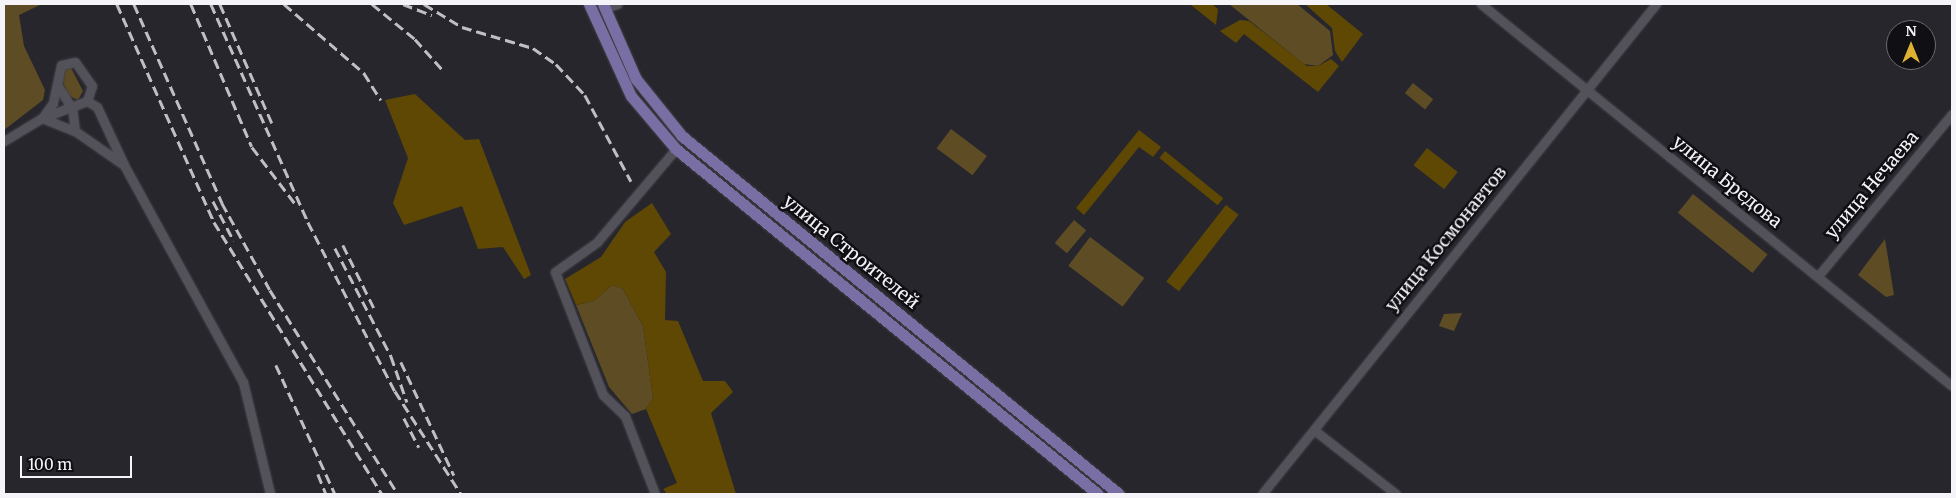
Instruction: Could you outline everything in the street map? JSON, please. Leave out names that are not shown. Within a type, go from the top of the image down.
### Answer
[{"type":"main road","points":[[591,8],[604,6]]},
{"type":"main road","name":"улица Строителей","points":[[604,6],[636,79],[656,109],[682,136],[1119,494]]},
{"type":"main road","name":"улица Строителей","points":[[591,8],[631,96],[676,149],[1098,494]]},
{"type":"main road","points":[[785,238],[794,228]]},
{"type":"main road","points":[[945,367],[954,357]]},
{"type":"street","points":[[604,6],[617,4]]},
{"type":"street","name":"улица Бредова","points":[[1481,4],[1952,386]]},
{"type":"street","name":"улица Космонавтов","points":[[1262,494],[1656,4]]},
{"type":"street","points":[[4,141],[42,118],[87,101],[92,86],[75,62],[61,65],[53,103],[42,118]]},
{"type":"street","points":[[57,84],[72,107],[75,131]]},
{"type":"street","points":[[87,101],[97,108],[124,165],[243,382],[270,494]]},
{"type":"street","name":"улица Нечаева","points":[[1818,276],[1952,114]]},
{"type":"street","points":[[42,118],[75,131],[124,165]]},
{"type":"street","points":[[655,494],[624,416],[603,395],[555,272],[597,242],[676,149]]},
{"type":"street","points":[[1314,430],[1396,494]]},
{"type":"shaded area","points":[[4,4],[42,4],[19,15],[24,46],[45,90],[43,100],[4,130]]},
{"type":"shaded area","points":[[1212,4],[1218,9],[1216,25],[1191,5]]},
{"type":"shaded area","points":[[1229,4],[1297,4],[1330,31],[1333,55],[1318,66],[1304,64]]},
{"type":"shaded area","points":[[1305,4],[1326,4],[1363,34],[1342,62],[1335,51],[1332,28]]},
{"type":"shaded area","points":[[1240,20],[1249,21],[1307,66],[1318,66],[1331,59],[1339,66],[1318,92],[1244,34],[1236,43],[1220,31]]},
{"type":"shaded area","points":[[70,66],[83,91],[78,100],[69,96],[59,74]]},
{"type":"shaded area","points":[[1413,83],[1433,99],[1425,109],[1405,93]]},
{"type":"shaded area","points":[[415,94],[465,140],[479,139],[531,275],[524,279],[503,247],[478,249],[462,206],[404,225],[393,203],[408,158],[385,100]]},
{"type":"shaded area","points":[[951,129],[987,156],[972,175],[937,148]]},
{"type":"shaded area","points":[[1139,130],[1161,147],[1153,157],[1139,147],[1084,215],[1076,208]]},
{"type":"shaded area","points":[[1427,148],[1458,172],[1444,189],[1413,165]]},
{"type":"shaded area","points":[[1165,151],[1223,198],[1218,205],[1159,158]]},
{"type":"shaded area","points":[[1693,194],[1768,254],[1753,273],[1678,213]]},
{"type":"shaded area","points":[[652,203],[671,234],[654,252],[666,272],[665,320],[678,321],[703,381],[725,381],[733,392],[711,413],[736,494],[667,494],[663,489],[677,483],[646,409],[653,398],[643,326],[623,289],[612,285],[594,301],[576,305],[565,279],[601,257],[625,222]]},
{"type":"shaded area","points":[[1226,205],[1239,215],[1179,291],[1166,281]]},
{"type":"shaded area","points":[[1074,220],[1086,230],[1067,253],[1055,243]]},
{"type":"shaded area","points":[[1090,237],[1144,278],[1123,307],[1068,266]]},
{"type":"shaded area","points":[[1885,239],[1894,295],[1886,297],[1858,275]]},
{"type":"shaded area","points":[[612,285],[623,289],[643,326],[653,398],[646,409],[632,414],[609,387],[576,305],[594,301]]},
{"type":"shaded area","points":[[1462,313],[1454,331],[1439,326],[1444,314]]},
{"type":"railway","points":[[117,4],[214,222],[382,494]]},
{"type":"railway","points":[[134,4],[222,203],[270,290],[398,494]]},
{"type":"railway","points":[[191,4],[252,147],[297,206]]},
{"type":"railway","points":[[211,4],[308,222],[395,391],[461,494]]},
{"type":"railway","points":[[220,4],[272,123]]},
{"type":"railway","points":[[284,4],[364,73],[381,100]]},
{"type":"railway","points":[[372,4],[415,39],[442,69]]},
{"type":"railway","points":[[403,4],[432,15]]},
{"type":"railway","points":[[424,4],[462,27],[533,48],[556,64],[585,95],[631,181]]},
{"type":"railway","points":[[213,201],[234,241]]},
{"type":"railway","points":[[343,245],[374,308]]},
{"type":"railway","points":[[335,248],[391,356],[407,402]]},
{"type":"railway","points":[[401,362],[454,475]]},
{"type":"railway","points":[[276,365],[335,494]]},
{"type":"railway","points":[[404,418],[419,447]]},
{"type":"railway","points":[[318,474],[326,494]]}]
